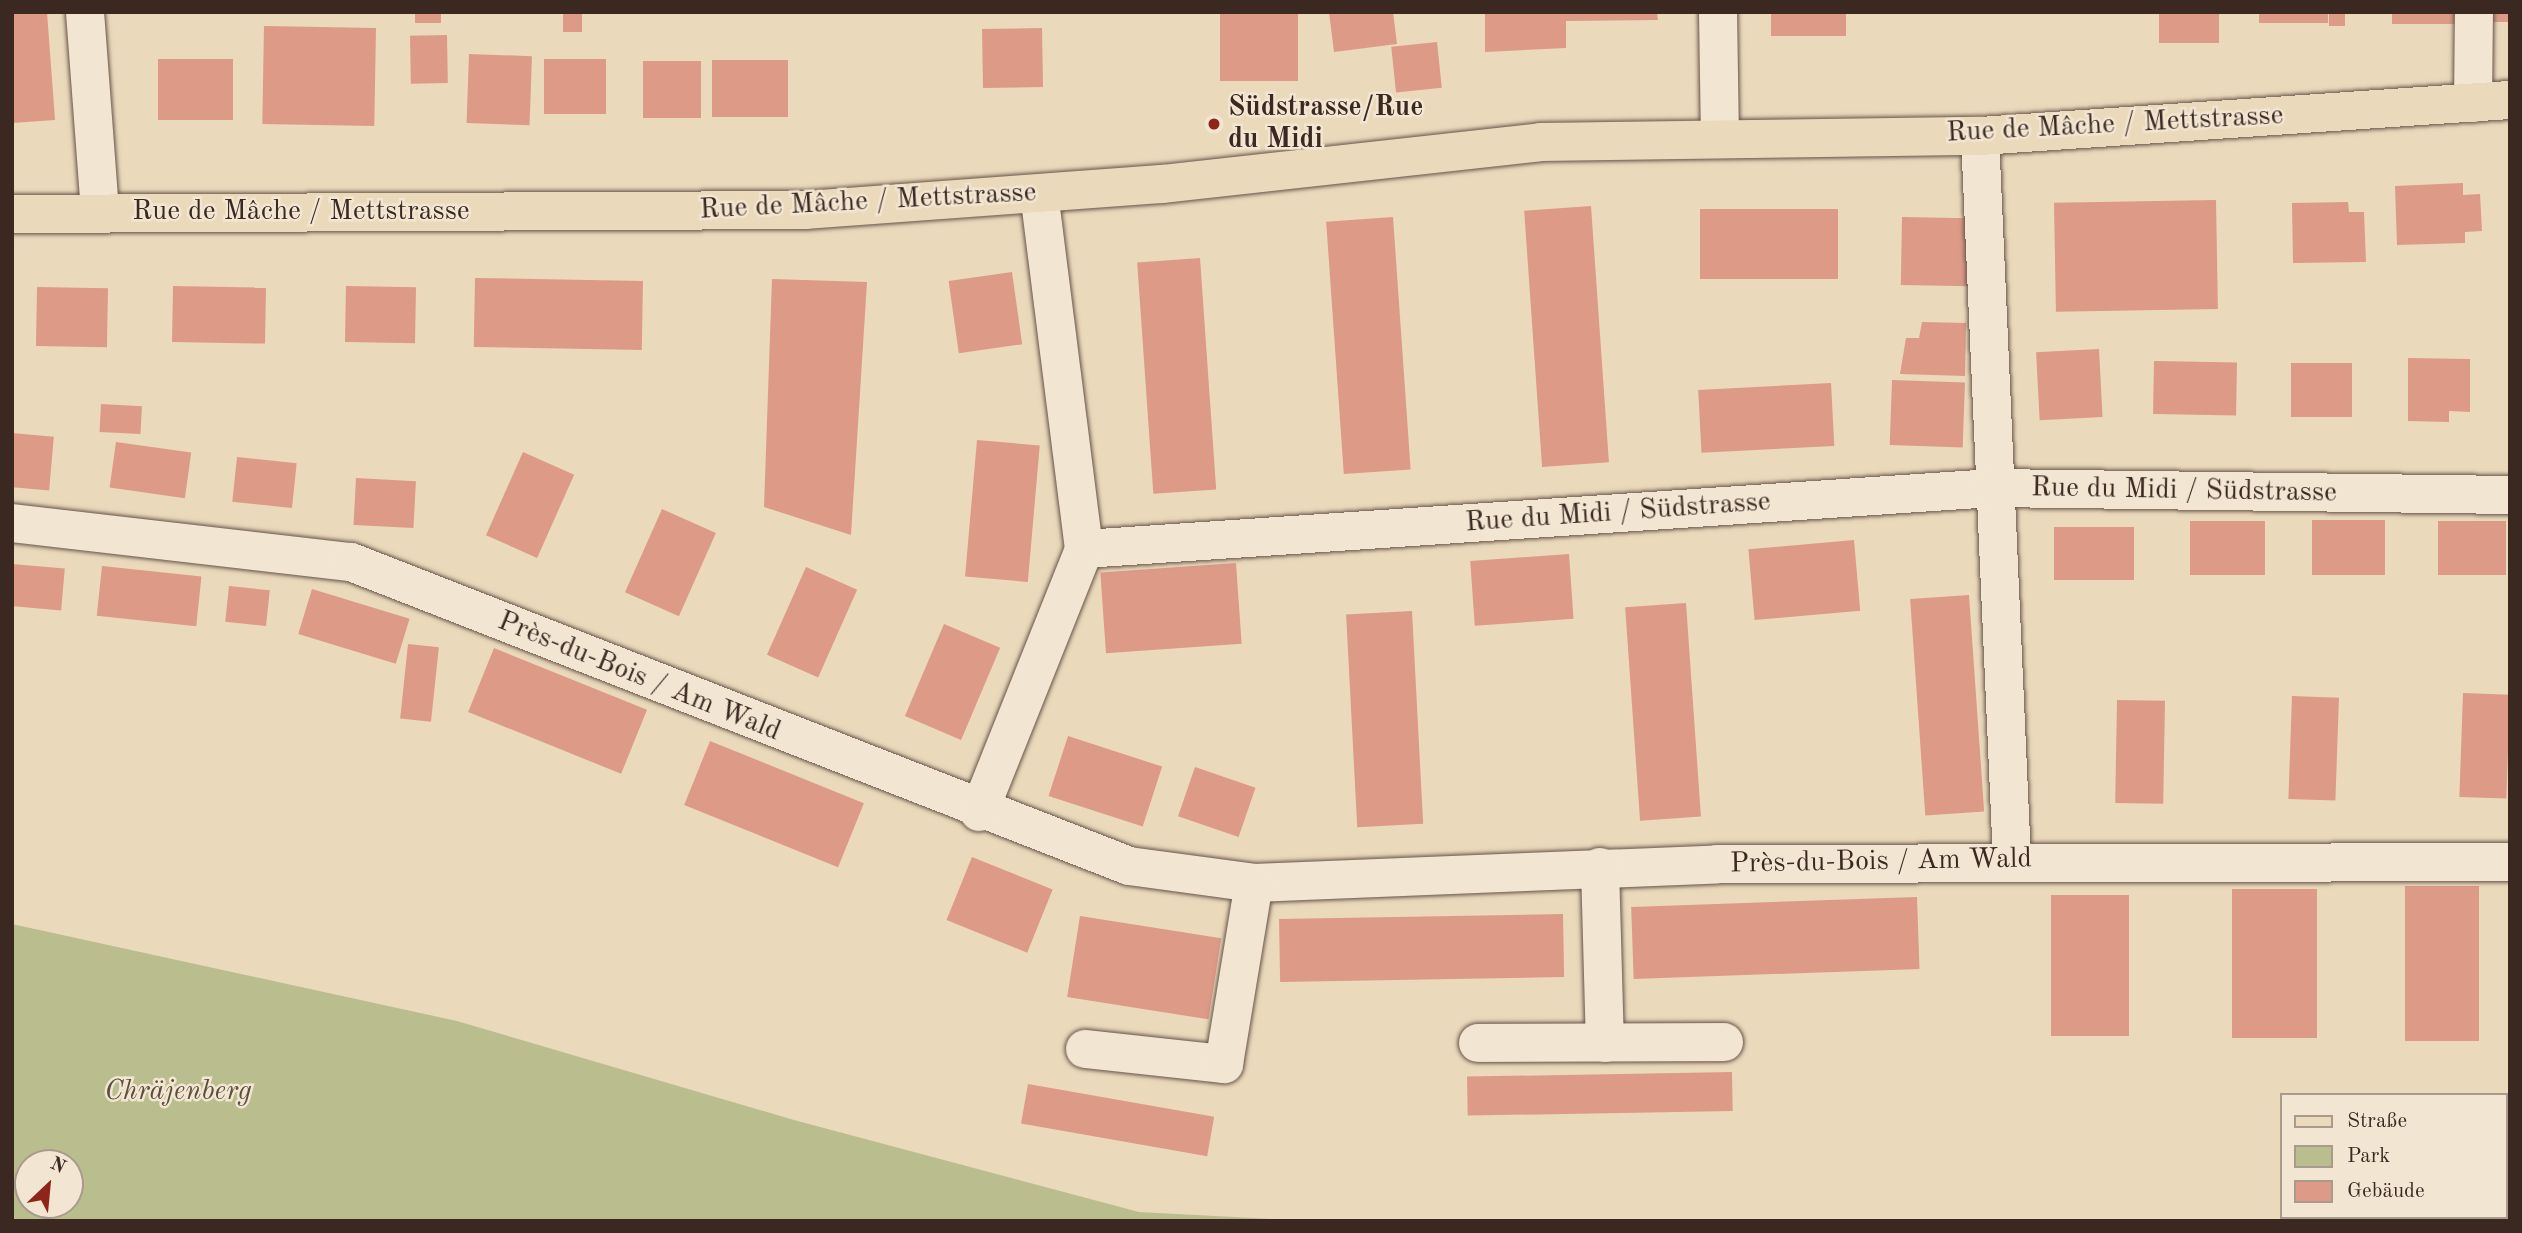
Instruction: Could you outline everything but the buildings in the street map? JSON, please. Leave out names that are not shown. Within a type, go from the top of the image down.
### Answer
[{"type":"main road","name":"Rue de Mâche / Mettstrasse","points":[[12,214],[806,211],[1040,195],[1450,149],[1720,139],[1980,136],[2491,102]]},
{"type":"street","points":[[85,12],[100,212]]},
{"type":"street","points":[[1718,12],[1720,139]]},
{"type":"street","points":[[2474,12],[2491,102]]},
{"type":"street","points":[[1980,136],[1992,488],[2012,859]]},
{"type":"street","points":[[979,812],[1084,549],[1040,195]]},
{"type":"street","name":"Rue du Midi / Südstrasse","points":[[1084,549],[1992,488],[2510,495]]},
{"type":"street","name":"Près-du-Bois / Am Wald","points":[[12,523],[351,562],[979,812],[1129,866],[1254,883],[1600,867],[2012,859],[2510,862]]},
{"type":"street","points":[[1600,867],[1605,1043]]},
{"type":"street","points":[[1085,1049],[1224,1064],[1254,883]]},
{"type":"street","points":[[1478,1043],[1724,1042]]},
{"type":"green space","name":"Chräjenberg","points":[[12,924],[457,1021],[794,1120],[1139,1212],[1312,1221],[12,1221]]},
{"type":"place","name":"Südstrasse/Rue du Midi","points":[[1214,124]]}]
